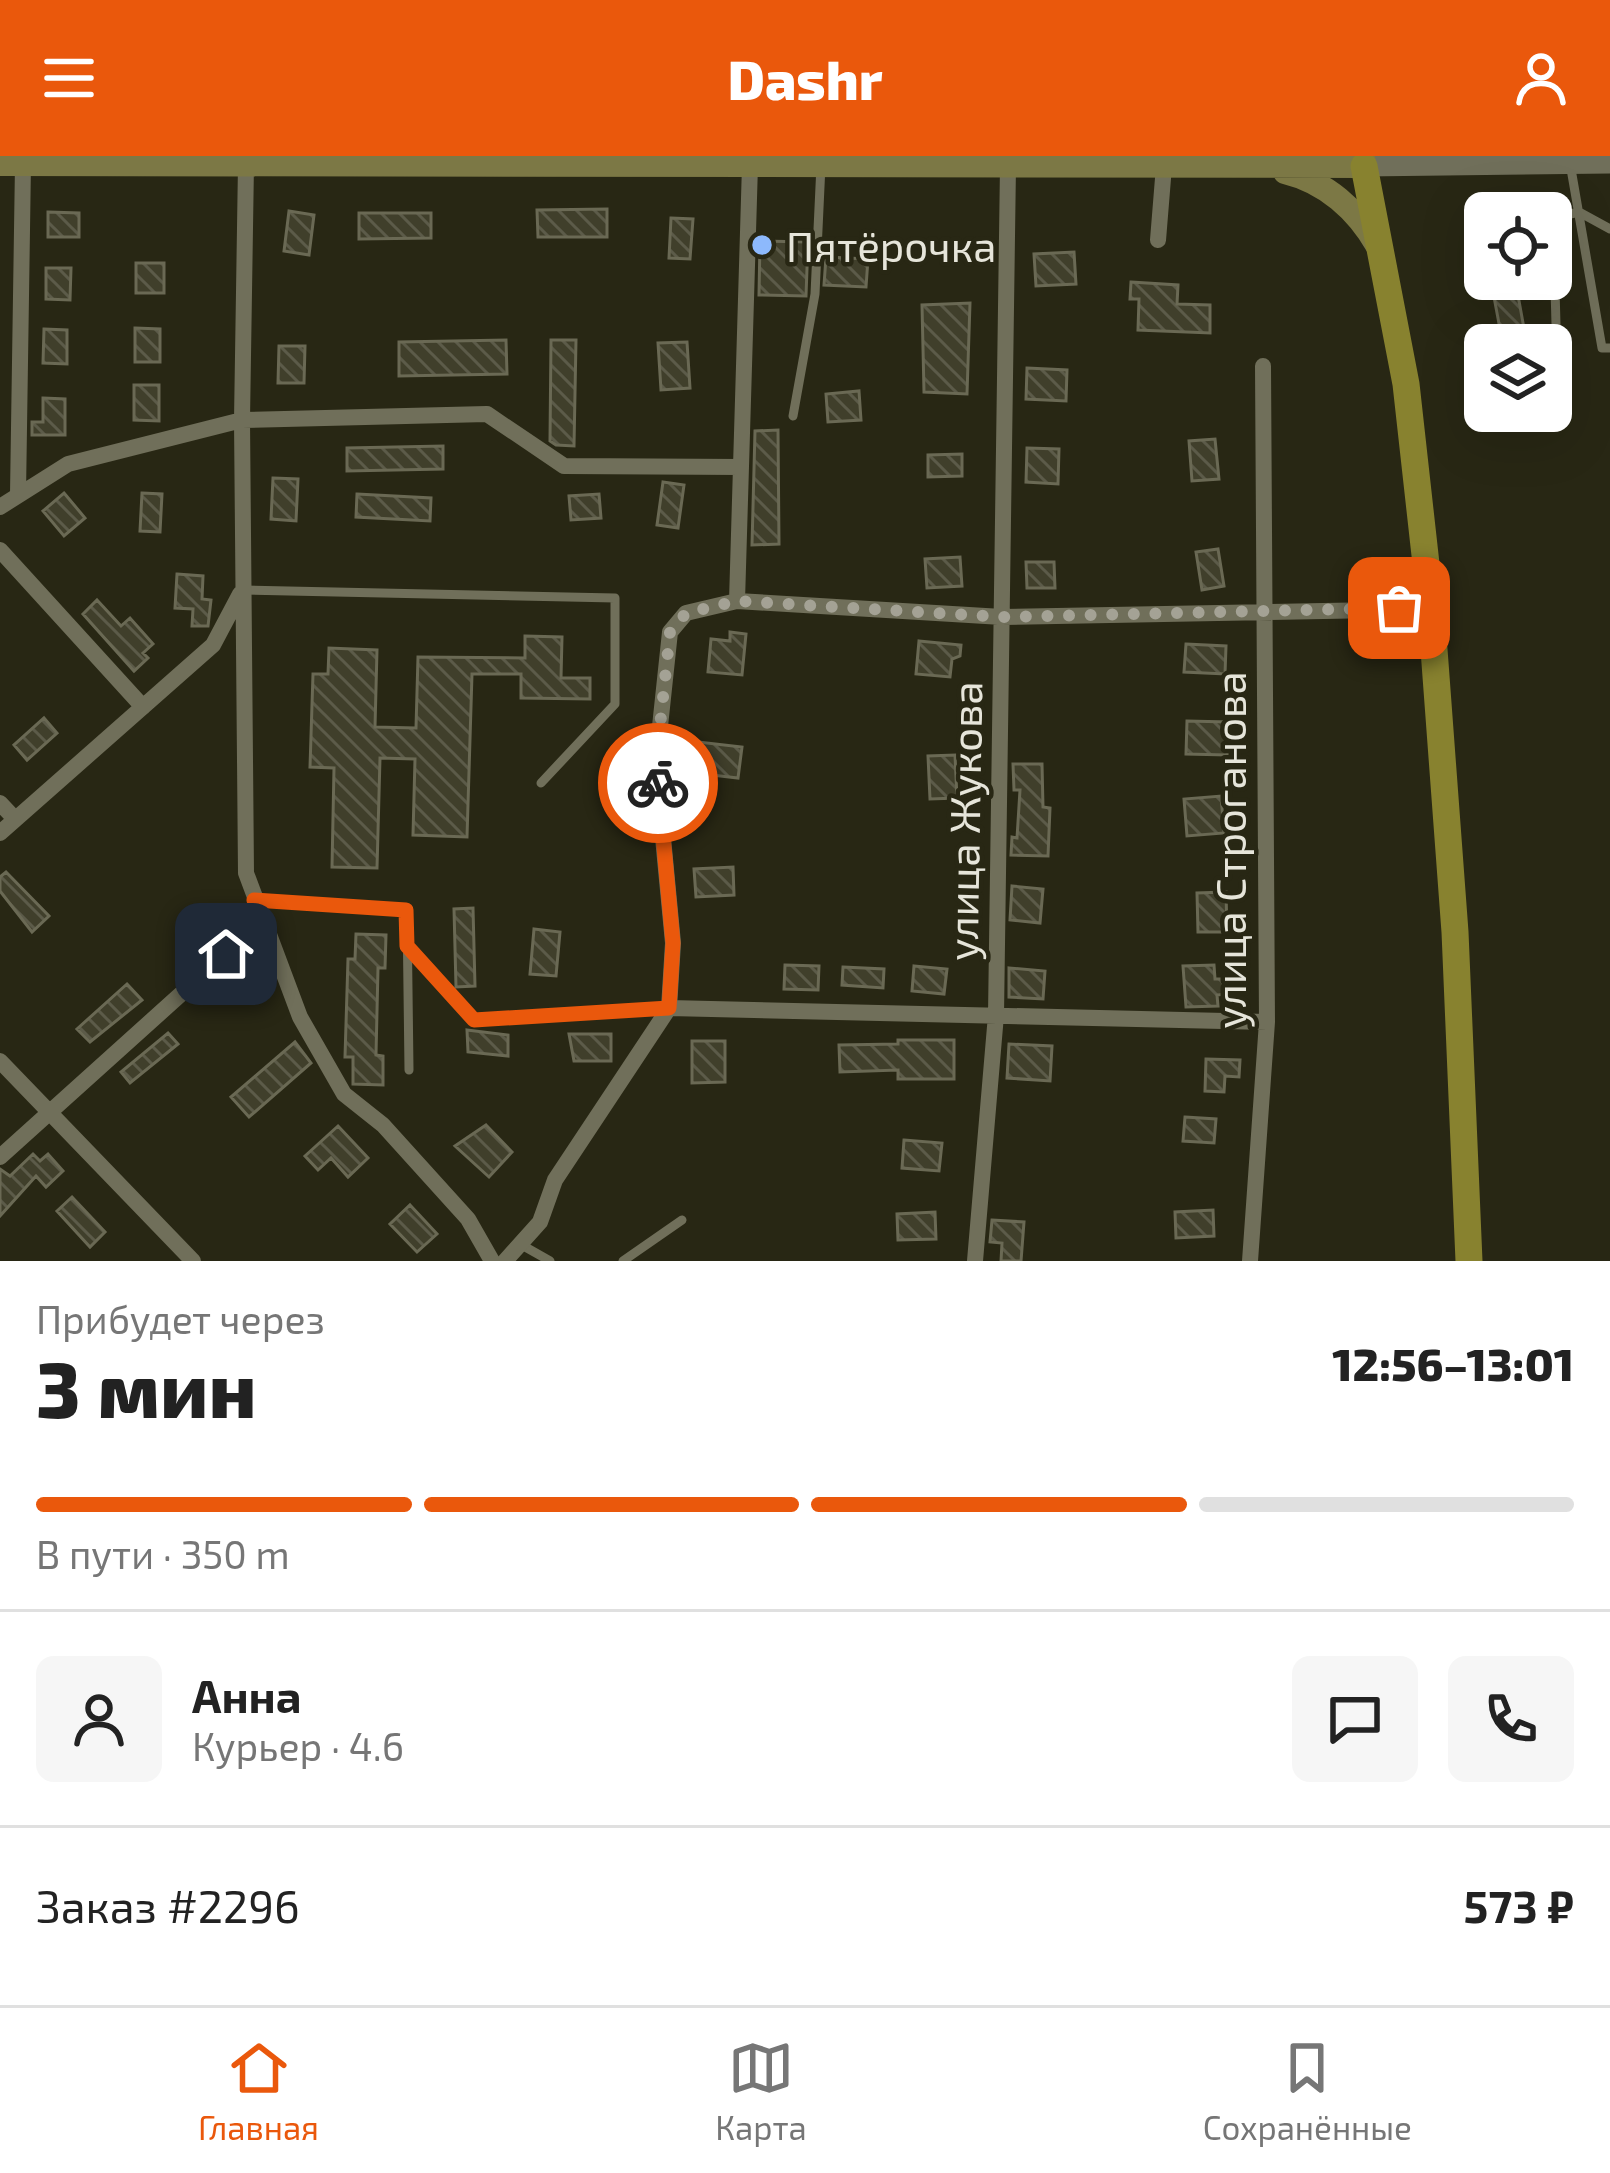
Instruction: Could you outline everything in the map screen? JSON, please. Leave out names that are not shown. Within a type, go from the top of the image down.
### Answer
[{"type":"main road","points":[[12,164],[974,161],[1008,166],[1132,161],[1164,166],[1260,166],[1364,161],[1406,384],[1431,609],[1455,932],[1469,1261]]},
{"type":"main road","points":[[1260,166],[1296,175],[1337,197],[1358,217],[1380,250]]},
{"type":"street","points":[[254,161],[242,420],[245,873],[300,1017],[344,1094],[382,1125],[468,1219],[492,1261]]},
{"type":"street","points":[[1364,161],[1610,163]]},
{"type":"street","points":[[12,164],[18,494]]},
{"type":"street","points":[[737,601],[750,165]]},
{"type":"street","name":"улица Жукова","points":[[975,1261],[996,1015],[1008,166]]},
{"type":"street","points":[[1158,239],[1164,166]]},
{"type":"street","name":"улица Строганова","points":[[1250,1261],[1267,1022],[1263,366]]},
{"type":"street","points":[[0,507],[68,464],[242,420],[487,414],[564,466],[741,467]]},
{"type":"street","points":[[0,550],[143,706]]},
{"type":"street","points":[[0,832],[213,645],[242,590]]},
{"type":"street","points":[[505,1261],[540,1222],[555,1180],[669,1008],[673,943],[656,764],[670,632],[686,613],[737,601],[1003,617],[1431,609]]},
{"type":"street","points":[[0,802],[15,819]]},
{"type":"street","points":[[0,1156],[261,922]]},
{"type":"street","points":[[669,1008],[1267,1022]]},
{"type":"street","points":[[0,1060],[193,1261]]},
{"type":"lane","points":[[793,416],[815,294],[808,162]]},
{"type":"lane","points":[[1570,163],[1602,348],[1610,348]]},
{"type":"lane","points":[[1556,324],[1552,218],[1579,212],[1610,229]]},
{"type":"lane","points":[[242,590],[615,598],[616,704],[541,783]]},
{"type":"lane","points":[[254,900],[406,910],[409,1070]]},
{"type":"lane","points":[[407,946],[474,1020],[669,1008]]},
{"type":"lane","points":[[622,1261],[682,1220]]},
{"type":"lane","points":[[520,1244],[550,1261]]},
{"type":"building","points":[[607,209],[607,237],[538,237],[537,210]]},
{"type":"building","points":[[289,211],[314,215],[309,255],[284,251]]},
{"type":"building","points":[[48,212],[79,213],[79,237],[48,237]]},
{"type":"building","points":[[359,213],[431,213],[431,238],[359,239]]},
{"type":"building","points":[[671,218],[693,219],[690,259],[669,258]]},
{"type":"building","points":[[760,241],[808,242],[806,296],[759,295]]},
{"type":"building","points":[[1074,252],[1076,284],[1036,286],[1034,254]]},
{"type":"building","points":[[826,257],[868,259],[866,287],[824,285]]},
{"type":"building","points":[[136,263],[164,263],[164,293],[136,293]]},
{"type":"building","points":[[46,268],[71,268],[70,300],[46,299]]},
{"type":"building","points":[[1131,282],[1178,285],[1177,304],[1210,305],[1210,333],[1138,330],[1139,299],[1130,299]]},
{"type":"building","points":[[1495,300],[1519,300],[1523,324],[1499,324]]},
{"type":"building","points":[[970,303],[967,394],[924,392],[922,305]]},
{"type":"building","points":[[135,328],[160,329],[160,362],[135,362]]},
{"type":"building","points":[[44,329],[67,330],[67,364],[43,363]]},
{"type":"building","points":[[506,340],[507,374],[399,376],[399,342]]},
{"type":"building","points":[[551,340],[576,340],[574,446],[550,441]]},
{"type":"building","points":[[687,342],[690,388],[661,390],[658,343]]},
{"type":"building","points":[[279,346],[305,346],[304,383],[278,383]]},
{"type":"building","points":[[1027,368],[1067,370],[1066,401],[1026,399]]},
{"type":"building","points":[[134,385],[159,385],[159,421],[134,420]]},
{"type":"building","points":[[859,391],[861,420],[828,422],[826,394]]},
{"type":"building","points":[[43,398],[65,399],[65,435],[32,435],[32,422],[43,422]]},
{"type":"building","points":[[778,430],[779,544],[752,545],[755,431]]},
{"type":"building","points":[[1215,439],[1219,479],[1192,481],[1189,441]]},
{"type":"building","points":[[443,446],[443,469],[347,471],[347,448]]},
{"type":"building","points":[[1027,448],[1059,449],[1058,484],[1026,482]]},
{"type":"building","points":[[962,454],[962,476],[928,477],[928,455]]},
{"type":"building","points":[[273,478],[298,479],[296,521],[271,519]]},
{"type":"building","points":[[663,482],[684,485],[678,528],[657,525]]},
{"type":"building","points":[[64,493],[85,518],[64,536],[43,511]]},
{"type":"building","points":[[142,493],[162,494],[160,532],[140,531]]},
{"type":"building","points":[[357,494],[431,498],[430,521],[356,517]]},
{"type":"building","points":[[599,494],[601,518],[571,520],[569,496]]},
{"type":"building","points":[[1218,549],[1224,586],[1202,590],[1196,552]]},
{"type":"building","points":[[960,557],[962,586],[927,588],[925,559]]},
{"type":"building","points":[[1026,562],[1054,562],[1055,588],[1027,588]]},
{"type":"building","points":[[177,574],[203,576],[202,599],[211,600],[208,626],[192,626],[193,609],[175,608]]},
{"type":"building","points":[[97,600],[121,626],[130,618],[153,644],[143,653],[148,658],[134,671],[83,614]]},
{"type":"building","points":[[730,632],[746,634],[742,675],[708,672],[711,639],[730,641]]},
{"type":"building","points":[[525,636],[562,637],[561,678],[590,678],[590,699],[521,698],[521,674],[472,674],[467,837],[413,835],[415,759],[380,758],[377,868],[332,867],[334,768],[310,767],[313,674],[328,674],[329,648],[377,650],[375,727],[416,728],[418,657],[525,658]]},
{"type":"building","points":[[919,641],[961,645],[960,656],[952,659],[950,677],[916,674]]},
{"type":"building","points":[[1186,644],[1226,646],[1225,674],[1184,672]]},
{"type":"building","points":[[44,718],[57,733],[27,760],[14,745]]},
{"type":"building","points":[[1187,721],[1228,722],[1227,755],[1186,754]]},
{"type":"building","points":[[698,742],[742,747],[738,778],[694,773]]},
{"type":"building","points":[[955,755],[957,798],[930,799],[928,756]]},
{"type":"building","points":[[1013,764],[1042,764],[1043,807],[1050,808],[1048,856],[1011,855],[1012,837],[1017,838],[1020,790],[1014,790]]},
{"type":"building","points":[[1221,796],[1224,833],[1187,836],[1184,799]]},
{"type":"building","points":[[733,867],[734,895],[696,897],[694,869]]},
{"type":"building","points":[[6,872],[49,916],[32,932],[0,891],[0,877]]},
{"type":"building","points":[[1012,886],[1043,889],[1040,923],[1010,920]]},
{"type":"building","points":[[1226,892],[1227,932],[1198,932],[1197,893]]},
{"type":"building","points":[[473,908],[475,986],[456,987],[454,909]]},
{"type":"building","points":[[534,929],[560,932],[556,976],[530,974]]},
{"type":"building","points":[[356,934],[386,935],[385,968],[378,968],[376,1055],[383,1056],[383,1085],[353,1084],[353,1057],[345,1057],[348,959],[355,959]]},
{"type":"building","points":[[785,965],[819,966],[818,990],[784,989]]},
{"type":"building","points":[[1214,965],[1215,979],[1226,979],[1227,994],[1217,995],[1218,1006],[1186,1007],[1183,966]]},
{"type":"building","points":[[914,966],[947,969],[944,994],[912,991]]},
{"type":"building","points":[[843,967],[884,969],[883,988],[842,985]]},
{"type":"building","points":[[1009,968],[1045,971],[1043,999],[1009,997]]},
{"type":"building","points":[[127,984],[142,1000],[90,1042],[77,1029]]},
{"type":"building","points":[[467,1030],[508,1035],[508,1056],[468,1052]]},
{"type":"building","points":[[168,1033],[178,1044],[130,1083],[121,1072]]},
{"type":"building","points":[[569,1034],[611,1034],[611,1061],[574,1061]]},
{"type":"building","points":[[898,1040],[954,1040],[954,1079],[898,1079],[898,1070],[840,1072],[839,1045],[898,1044]]},
{"type":"building","points":[[692,1041],[725,1041],[725,1082],[692,1083]]},
{"type":"building","points":[[295,1042],[311,1063],[249,1117],[231,1097]]},
{"type":"building","points":[[1009,1044],[1052,1046],[1050,1081],[1007,1078]]},
{"type":"building","points":[[1206,1059],[1240,1060],[1239,1077],[1225,1076],[1224,1092],[1205,1091]]},
{"type":"building","points":[[1185,1117],[1216,1119],[1214,1143],[1183,1141]]},
{"type":"building","points":[[486,1125],[512,1152],[489,1177],[455,1146]]},
{"type":"building","points":[[338,1126],[368,1158],[348,1177],[331,1158],[318,1170],[305,1156]]},
{"type":"building","points":[[904,1140],[942,1143],[939,1171],[902,1168]]},
{"type":"building","points":[[33,1154],[40,1161],[48,1154],[63,1171],[46,1187],[36,1176],[0,1216],[0,1169],[10,1176]]},
{"type":"building","points":[[72,1197],[105,1232],[90,1247],[57,1211]]},
{"type":"building","points":[[410,1205],[437,1234],[417,1252],[390,1224]]},
{"type":"building","points":[[1213,1210],[1214,1236],[1176,1238],[1175,1212]]},
{"type":"building","points":[[935,1212],[936,1239],[898,1240],[897,1214]]},
{"type":"building","points":[[992,1220],[1024,1222],[1021,1261],[1001,1261],[1002,1243],[990,1242]]},
{"type":"way so far","points":[[658,783],[670,632],[686,613],[737,601],[1003,617],[1399,608]]},
{"type":"place","name":"Пятёрочка","points":[[762,245]]},
{"type":"route","points":[[226,954],[261,922],[254,900],[406,910],[407,946],[474,1020],[669,1008],[673,943],[658,783]]}]
